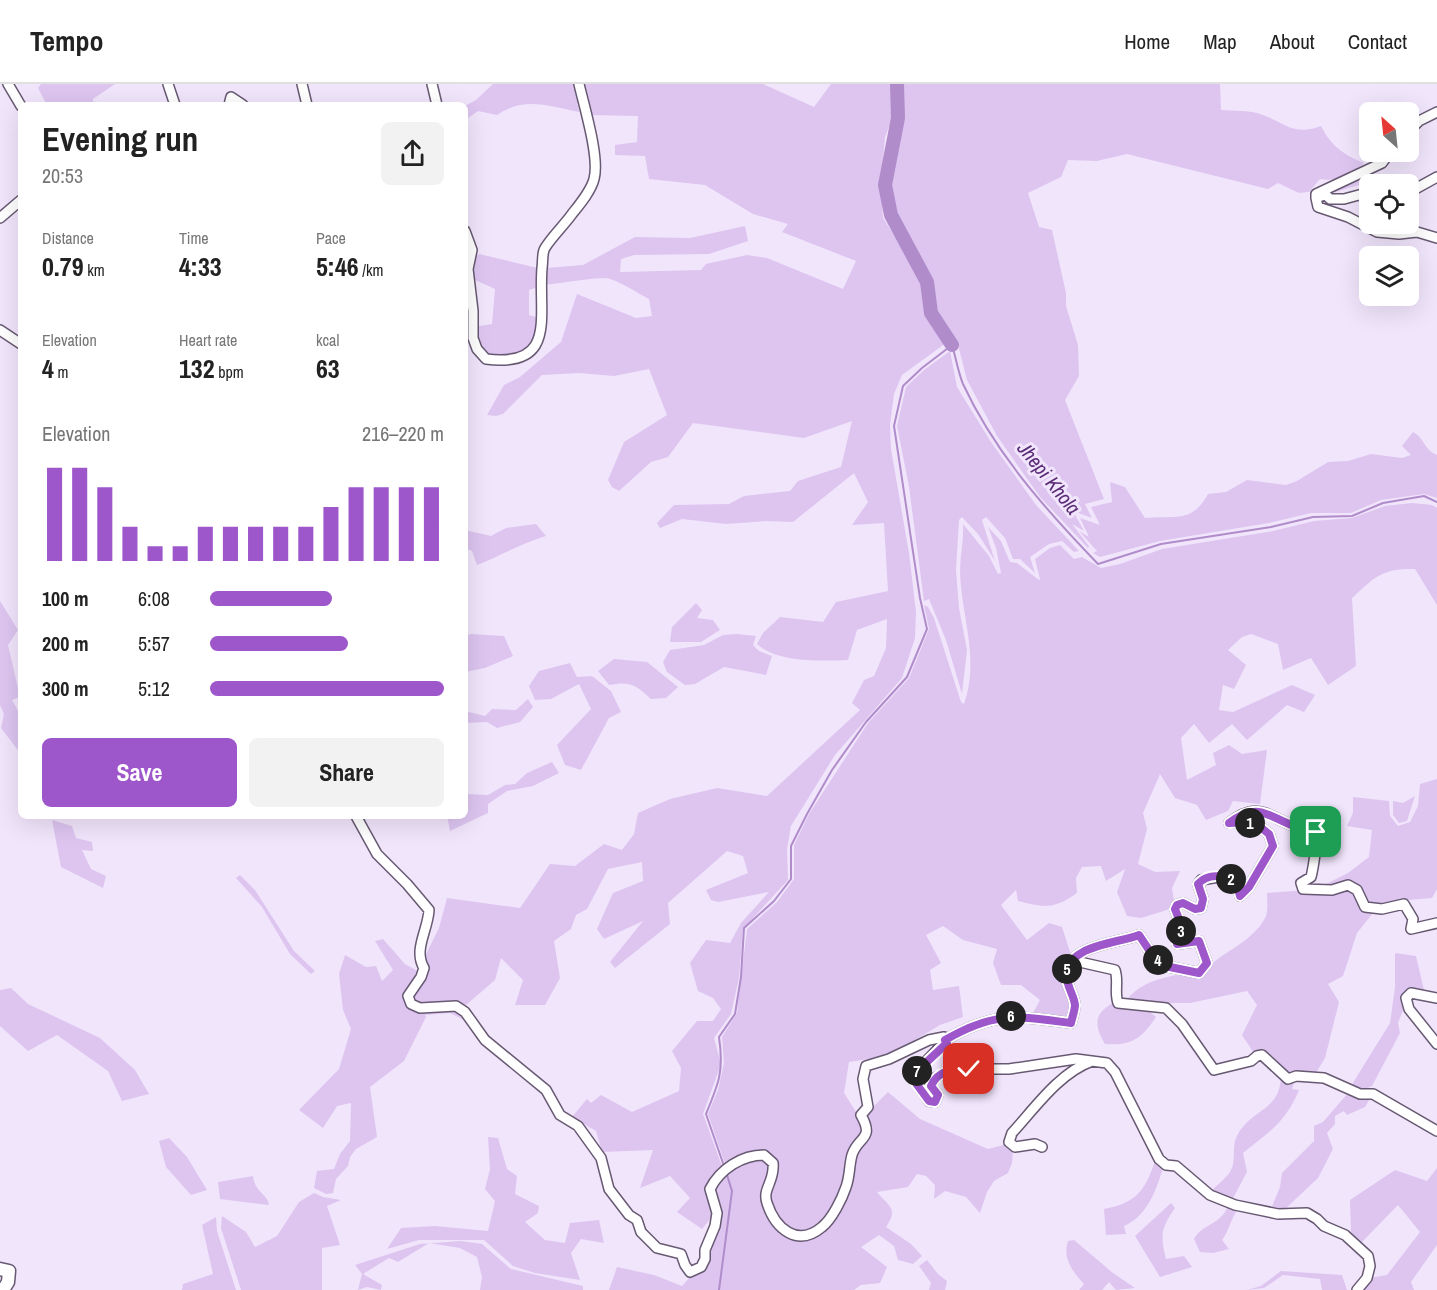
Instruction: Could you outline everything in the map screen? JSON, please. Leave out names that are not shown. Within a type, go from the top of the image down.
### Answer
[{"type":"main road","points":[[0,1269],[9,1271],[6,1290]]},
{"type":"street","points":[[8,84],[19,102]]},
{"type":"street","points":[[168,84],[174,102]]},
{"type":"street","points":[[302,84],[306,102]]},
{"type":"street","points":[[432,84],[436,102]]},
{"type":"street","points":[[468,239],[472,250],[468,269],[473,310],[473,338],[477,349],[486,359],[501,361],[525,357],[533,350],[543,318],[540,289],[543,252],[575,210],[595,177],[596,165],[579,84]]},
{"type":"street","points":[[1419,121],[1437,112]]},
{"type":"street","points":[[1383,162],[1316,194],[1318,207],[1347,217],[1377,232],[1399,234],[1417,232],[1437,238]]},
{"type":"street","points":[[1419,187],[1437,177]]},
{"type":"street","points":[[1316,198],[1326,195],[1330,199],[1344,199],[1359,195]]},
{"type":"street","points":[[0,218],[18,203]]},
{"type":"street","points":[[0,330],[18,342]]},
{"type":"street","points":[[945,1040],[973,1025],[992,1019],[1034,1017],[1071,1023],[1075,1005],[1067,980],[1067,966],[1071,960],[1095,945],[1139,935],[1153,956],[1165,966],[1199,973],[1207,963],[1199,941],[1177,944],[1182,927],[1175,909],[1177,905],[1183,903],[1195,909],[1201,908],[1203,899],[1198,884],[1201,880],[1225,876],[1238,887],[1240,896],[1249,887],[1273,846],[1269,834],[1254,822],[1229,823],[1238,816],[1265,812],[1296,827],[1308,827],[1316,832],[1318,839],[1314,849],[1314,868],[1311,877],[1301,883],[1303,889],[1332,890],[1348,885],[1357,890],[1365,907],[1382,909],[1404,904],[1413,919],[1411,929],[1437,923]]},
{"type":"street","points":[[358,819],[377,854],[429,910],[419,949],[419,960],[424,968],[421,977],[408,996],[411,1004],[420,1008],[456,1006],[465,1012],[484,1040],[546,1090],[560,1115],[578,1126],[601,1158],[609,1188],[629,1215],[637,1220],[641,1232],[657,1248],[681,1254],[684,1265],[690,1272],[701,1267],[715,1226],[716,1203],[710,1189],[712,1183],[722,1173],[750,1155],[764,1155],[773,1163],[775,1175],[766,1191],[766,1201],[783,1231],[794,1236],[811,1233],[823,1227],[846,1189],[851,1173],[853,1153],[867,1135],[867,1125],[861,1115],[868,1107],[863,1079],[866,1066],[888,1059],[929,1040],[944,1037],[945,1040]]},
{"type":"street","points":[[1071,960],[1115,970],[1118,978],[1115,997],[1118,1003],[1166,1008],[1182,1024],[1214,1070],[1251,1061],[1263,1055],[1288,1079],[1296,1076],[1324,1078],[1360,1094],[1373,1094],[1437,1131]]},
{"type":"street","points":[[1437,998],[1411,993],[1406,998],[1415,1018],[1437,1044]]},
{"type":"street","points":[[945,1040],[947,1043],[915,1073],[915,1082],[929,1101],[935,1102],[938,1095],[931,1086],[935,1078],[951,1069],[1009,1069],[1060,1060],[1107,1062],[1115,1072],[1159,1159],[1166,1165],[1176,1166],[1210,1195],[1235,1205],[1278,1214],[1307,1213],[1329,1229],[1345,1235],[1368,1256],[1370,1266],[1367,1278],[1357,1290]]},
{"type":"street","points":[[1042,1147],[1035,1144],[1015,1147],[1009,1142],[1012,1133],[1055,1086],[1071,1071],[1094,1060]]},
{"type":"shaded area","points":[[41,84],[115,84],[93,99],[93,102],[45,102],[38,88]]},
{"type":"shaded area","points":[[493,84],[574,84],[579,112],[547,105],[527,104],[507,109],[497,115],[478,111],[468,118],[468,104]]},
{"type":"shaded area","points":[[581,84],[763,84],[814,107],[831,84],[891,84],[893,116],[885,137],[881,184],[883,218],[912,263],[921,282],[926,314],[946,343],[902,375],[894,394],[890,425],[891,449],[909,553],[916,612],[915,638],[902,678],[835,755],[791,826],[787,849],[788,880],[743,929],[739,978],[731,1014],[714,1038],[721,1064],[703,1114],[723,1169],[713,1175],[706,1188],[715,1213],[702,1229],[677,1212],[690,1198],[670,1176],[640,1188],[653,1150],[602,1152],[596,1131],[572,1117],[587,1099],[591,1103],[601,1095],[632,1112],[679,1091],[681,1068],[672,1051],[697,1021],[713,1021],[721,1009],[713,998],[698,991],[690,963],[706,940],[730,943],[741,923],[769,892],[718,902],[711,900],[706,890],[748,873],[743,856],[727,851],[668,903],[670,924],[615,968],[610,962],[643,921],[604,939],[597,929],[613,893],[643,881],[642,862],[608,869],[587,909],[576,915],[571,929],[554,941],[560,978],[545,1005],[515,1005],[523,980],[501,958],[495,980],[466,1005],[450,1002],[419,1004],[413,998],[423,960],[439,928],[447,898],[520,908],[550,864],[575,866],[604,844],[622,850],[634,834],[638,813],[670,799],[717,788],[767,796],[860,710],[852,703],[864,680],[874,676],[886,648],[887,619],[857,630],[848,660],[788,658],[776,655],[757,644],[763,633],[780,617],[823,622],[836,602],[888,591],[884,523],[852,525],[868,502],[854,473],[793,522],[766,521],[726,524],[682,519],[660,528],[657,523],[674,505],[729,504],[744,496],[790,491],[798,481],[841,467],[852,421],[804,438],[693,423],[668,457],[651,462],[619,491],[612,487],[608,480],[624,442],[667,415],[649,369],[614,376],[579,373],[542,375],[503,414],[487,415],[504,385],[520,377],[561,342],[577,294],[636,318],[652,316],[649,299],[620,283],[610,279],[596,279],[543,285],[546,268],[583,265],[635,237],[690,238],[745,226],[748,241],[709,254],[634,255],[621,259],[620,272],[701,270],[706,264],[747,255],[767,258],[843,289],[856,261],[782,232],[788,224],[753,214],[705,185],[649,179],[645,156],[615,155],[615,145],[637,142],[638,116],[590,115]]},
{"type":"shaded area","points":[[903,84],[1220,84],[1221,110],[1259,113],[1297,129],[1312,129],[1321,126],[1339,149],[1364,163],[1349,175],[1332,180],[1320,179],[1309,192],[1299,193],[1278,183],[1268,189],[1127,154],[1097,161],[1068,160],[1061,177],[1028,193],[1039,227],[1052,230],[1066,293],[1066,306],[1078,345],[1079,376],[1065,400],[1104,499],[1085,504],[1092,518],[1073,511],[1084,531],[1072,524],[1089,546],[1088,548],[1040,497],[997,436],[967,380],[957,341],[934,310],[929,279],[895,213],[887,182],[892,151],[902,116]]},
{"type":"shaded area","points":[[1359,177],[1359,185],[1328,194],[1337,187]]},
{"type":"shaded area","points":[[479,254],[538,268],[538,287],[529,290],[529,315],[542,319],[535,343],[523,355],[490,358],[479,347],[473,327],[492,324],[495,289],[471,278],[472,260]]},
{"type":"shaded area","points":[[950,351],[957,387],[991,442],[1036,505],[1079,551],[1074,552],[1062,541],[1049,544],[1030,557],[1035,573],[1020,559],[1013,559],[1005,538],[986,517],[982,520],[995,561],[978,534],[962,517],[959,520],[956,570],[959,608],[967,650],[962,694],[946,640],[929,599],[924,601],[909,487],[897,426],[906,387]]},
{"type":"shaded area","points":[[1413,432],[1420,437],[1432,453],[1437,455],[1437,498],[1424,494],[1381,500],[1351,513],[1311,513],[1269,523],[1160,541],[1100,557],[1093,553],[1097,551],[1079,531],[1089,537],[1080,518],[1100,525],[1091,507],[1112,502],[1110,482],[1125,487],[1145,518],[1181,516],[1195,510],[1208,494],[1226,492],[1247,480],[1286,485],[1328,462],[1348,461],[1371,454],[1402,458],[1411,455],[1402,446]]},
{"type":"shaded area","points":[[1412,503],[1432,505],[1437,508],[1437,605],[1415,569],[1394,570],[1373,579],[1352,598],[1356,666],[1328,685],[1311,658],[1283,670],[1278,644],[1251,634],[1242,637],[1228,650],[1246,665],[1234,689],[1223,685],[1219,710],[1233,712],[1292,685],[1315,695],[1304,712],[1287,705],[1247,740],[1232,724],[1209,743],[1194,724],[1181,738],[1187,780],[1216,765],[1213,753],[1229,745],[1242,754],[1267,750],[1260,804],[1233,801],[1228,811],[1206,820],[1197,805],[1175,798],[1160,774],[1143,813],[1147,829],[1138,864],[1155,872],[1180,871],[1172,888],[1174,901],[1170,909],[1141,918],[1127,916],[1117,892],[1125,869],[1106,881],[1101,866],[1082,867],[1076,878],[1077,893],[1062,902],[1042,906],[1018,901],[1016,890],[1001,905],[1027,940],[1049,923],[1062,927],[1071,955],[1066,963],[1063,976],[1073,1006],[1069,1021],[1032,1015],[1040,1000],[1021,985],[1001,985],[993,963],[997,949],[963,940],[943,926],[926,935],[941,963],[930,970],[933,990],[959,986],[963,1017],[940,1025],[888,1056],[849,1062],[844,1093],[865,1126],[844,1189],[821,1226],[812,1231],[795,1234],[785,1230],[767,1200],[776,1175],[772,1158],[767,1152],[750,1152],[726,1167],[708,1114],[718,1090],[724,1063],[722,1037],[737,1013],[747,929],[777,902],[794,879],[794,845],[809,814],[868,723],[909,678],[929,629],[924,605],[928,607],[934,618],[961,702],[964,704],[968,687],[970,654],[960,571],[963,524],[989,556],[998,574],[1001,573],[996,548],[988,527],[1001,541],[1010,562],[1017,563],[1039,580],[1035,559],[1050,548],[1060,545],[1074,559],[1082,557],[1101,568],[1120,564],[1162,549],[1273,531],[1314,521],[1352,518],[1385,506]]},
{"type":"shaded area","points":[[536,524],[546,536],[477,565],[472,551],[468,549],[468,531],[491,536],[506,528]]},
{"type":"shaded area","points":[[0,601],[18,630],[8,645],[18,688],[18,698],[12,700],[18,711],[18,750],[1,728],[4,714],[0,705]]},
{"type":"shaded area","points":[[696,603],[702,610],[697,618],[713,620],[720,630],[701,642],[670,642],[672,627]]},
{"type":"shaded area","points":[[468,635],[504,636],[513,656],[485,668],[468,671]]},
{"type":"shaded area","points":[[723,635],[756,636],[753,645],[759,651],[772,656],[766,675],[724,667],[695,684],[685,685],[667,672],[663,662],[670,650],[704,645]]},
{"type":"shaded area","points":[[614,659],[647,662],[678,687],[666,698],[651,699],[632,685],[622,683],[609,685],[598,671]]},
{"type":"shaded area","points":[[570,663],[577,677],[592,676],[611,691],[621,712],[609,718],[581,770],[565,765],[557,745],[591,709],[579,684],[551,699],[535,700],[529,686],[539,671]]},
{"type":"shaded area","points":[[528,699],[533,707],[520,722],[497,728],[487,722],[468,723],[468,712],[485,716],[492,709],[516,710]]},
{"type":"shaded area","points":[[552,762],[559,773],[533,786],[507,791],[488,804],[488,813],[450,831],[448,819],[468,819],[468,794],[488,795],[505,785],[515,784],[527,773]]},
{"type":"shaded area","points":[[1437,779],[1437,889],[1432,898],[1397,901],[1386,907],[1367,905],[1359,889],[1318,888],[1348,873],[1369,857],[1372,830],[1347,826],[1353,813],[1353,797],[1389,801],[1390,816],[1398,826],[1410,822],[1418,806],[1420,784]]},
{"type":"shaded area","points":[[1415,796],[1407,821],[1399,823],[1393,815],[1393,801],[1403,803]]},
{"type":"shaded area","points":[[52,820],[72,826],[76,838],[92,842],[93,851],[82,850],[91,869],[106,876],[103,888],[61,867]]},
{"type":"shaded area","points":[[240,875],[255,890],[294,951],[315,971],[311,974],[290,954],[262,907],[236,878]]},
{"type":"shaded area","points":[[1348,887],[1373,913],[1357,933],[1343,976],[1328,984],[1339,1002],[1325,1058],[1314,1076],[1287,1078],[1255,1055],[1242,1035],[1257,1005],[1247,991],[1190,1003],[1125,1003],[1138,989],[1158,979],[1170,976],[1201,975],[1216,960],[1244,941],[1260,926],[1267,914],[1267,893]]},
{"type":"shaded area","points":[[383,939],[405,964],[419,972],[409,1005],[456,1008],[470,1023],[450,1013],[425,1015],[404,1061],[370,1087],[377,1137],[356,1149],[350,1157],[348,1166],[336,1179],[333,1193],[326,1194],[314,1188],[317,1171],[334,1169],[340,1154],[350,1141],[351,1103],[337,1106],[323,1128],[299,1110],[339,1069],[351,1029],[343,1010],[339,974],[345,955],[366,967],[376,966],[382,981],[393,970],[375,941]]},
{"type":"shaded area","points":[[1395,953],[1416,956],[1424,990],[1414,988],[1401,995],[1401,1002],[1405,1005],[1398,1023],[1400,1033],[1372,1086],[1361,1091],[1351,1086],[1390,1023],[1395,987]]},
{"type":"shaded area","points":[[11,988],[28,1004],[100,1038],[135,1070],[149,1094],[122,1101],[108,1071],[57,1035],[28,1051],[0,1026],[0,990]]},
{"type":"shaded area","points":[[1115,1002],[1145,1008],[1156,1017],[1135,1039],[1122,1044],[1105,1044],[1099,1031],[1099,1015]]},
{"type":"shaded area","points":[[1281,1076],[1296,1078],[1292,1089],[1299,1090],[1282,1118],[1243,1153],[1247,1172],[1231,1202],[1211,1191],[1231,1170],[1236,1138],[1242,1128],[1276,1097]]},
{"type":"shaded area","points":[[888,1092],[920,1119],[988,1149],[1007,1144],[1013,1149],[1012,1163],[1008,1173],[994,1181],[987,1192],[980,1213],[966,1197],[945,1191],[934,1199],[935,1185],[926,1176],[917,1174],[908,1187],[877,1192],[891,1208],[892,1216],[886,1227],[911,1244],[922,1256],[913,1264],[898,1260],[894,1246],[879,1235],[861,1247],[887,1267],[880,1283],[861,1285],[854,1290],[609,1290],[617,1267],[654,1275],[682,1286],[692,1275],[715,1234],[712,1191],[715,1182],[750,1158],[767,1160],[772,1167],[763,1194],[788,1235],[827,1226],[854,1154],[870,1135],[869,1123],[865,1115]]},
{"type":"shaded area","points":[[1348,1093],[1371,1097],[1365,1107],[1347,1115],[1344,1111],[1335,1116],[1335,1124],[1327,1133],[1333,1149],[1318,1178],[1283,1211],[1271,1209],[1280,1187],[1282,1173],[1314,1141],[1314,1126],[1323,1122]]},
{"type":"shaded area","points":[[488,1137],[498,1138],[507,1169],[517,1176],[515,1194],[539,1206],[538,1213],[525,1222],[545,1240],[565,1243],[570,1223],[599,1220],[604,1243],[581,1239],[571,1253],[580,1280],[535,1273],[513,1266],[484,1240],[419,1240],[387,1249],[401,1228],[435,1226],[488,1231],[495,1201],[485,1189],[490,1169]]},
{"type":"shaded area","points":[[169,1138],[187,1157],[207,1190],[191,1195],[166,1167],[159,1141]]},
{"type":"shaded area","points":[[1155,1161],[1163,1168],[1150,1202],[1139,1216],[1124,1226],[1126,1234],[1106,1235],[1104,1209],[1124,1203],[1138,1194]]},
{"type":"shaded area","points":[[1437,1168],[1437,1245],[1411,1282],[1414,1290],[1359,1290],[1370,1278],[1387,1275],[1420,1232],[1398,1205],[1361,1243],[1351,1232],[1350,1200],[1395,1170],[1427,1181]]},
{"type":"shaded area","points":[[253,1176],[256,1186],[269,1205],[220,1199],[218,1182]]},
{"type":"shaded area","points":[[314,1193],[341,1200],[327,1206],[340,1245],[322,1248],[322,1290],[241,1290],[221,1228],[222,1216],[246,1232],[255,1247],[277,1236],[299,1202]]},
{"type":"shaded area","points":[[1171,1203],[1175,1208],[1163,1232],[1166,1259],[1184,1256],[1192,1267],[1160,1277],[1135,1236]]},
{"type":"shaded area","points":[[1228,1206],[1238,1209],[1222,1240],[1229,1249],[1213,1253],[1200,1252],[1194,1239],[1202,1230],[1221,1217]]},
{"type":"shaded area","points":[[216,1217],[217,1231],[236,1290],[182,1290],[183,1284],[213,1274],[202,1225]]},
{"type":"shaded area","points":[[1074,1240],[1113,1273],[1135,1288],[1116,1290],[1109,1282],[1102,1290],[1079,1290],[1084,1284],[1073,1270],[1066,1253],[1068,1241]]},
{"type":"shaded area","points":[[461,1241],[482,1244],[511,1269],[583,1286],[583,1290],[480,1290],[482,1277],[477,1257],[460,1248],[430,1243]]},
{"type":"shaded area","points":[[428,1243],[398,1262],[389,1258],[363,1274],[382,1285],[381,1290],[367,1287],[358,1290],[362,1274],[355,1265]]},
{"type":"shaded area","points":[[927,1260],[947,1281],[945,1290],[929,1290],[931,1283],[919,1266]]},
{"type":"shaded area","points":[[1281,1271],[1342,1275],[1347,1290],[1322,1290],[1320,1279],[1283,1275],[1264,1288],[1247,1290],[1261,1286]]},
{"type":"waterway","name":"Jhepi Khola","points":[[897,84],[898,118],[885,185],[891,215],[927,282],[931,313],[952,345]]},
{"type":"waterway","points":[[724,1166],[706,1114],[721,1068],[719,1037],[735,1014],[741,977],[744,928],[774,901],[791,879],[791,846],[807,814],[832,770],[866,722],[907,677],[927,629],[920,598],[894,426],[903,386],[922,368],[952,345],[963,384],[990,434],[1041,502],[1098,564],[1161,544],[1271,527],[1313,517],[1352,516],[1383,503],[1424,496],[1437,502]]},
{"type":"waterway","points":[[719,1290],[732,1191],[727,1175]]},
{"type":"route","points":[[969,1069],[951,1069],[935,1078],[931,1086],[938,1095],[935,1102],[929,1101],[915,1082],[915,1073],[939,1048],[947,1043],[945,1040],[973,1025],[1011,1016],[1071,1023],[1075,1005],[1067,980],[1067,966],[1071,960],[1095,945],[1126,940],[1139,935],[1148,945],[1153,956],[1165,966],[1199,973],[1207,963],[1199,941],[1177,944],[1182,927],[1175,909],[1177,905],[1183,903],[1195,909],[1201,908],[1203,899],[1198,884],[1201,880],[1215,877],[1225,876],[1233,880],[1240,896],[1249,887],[1273,846],[1269,834],[1254,822],[1229,823],[1238,816],[1265,812],[1296,827],[1308,827],[1316,832]]}]
